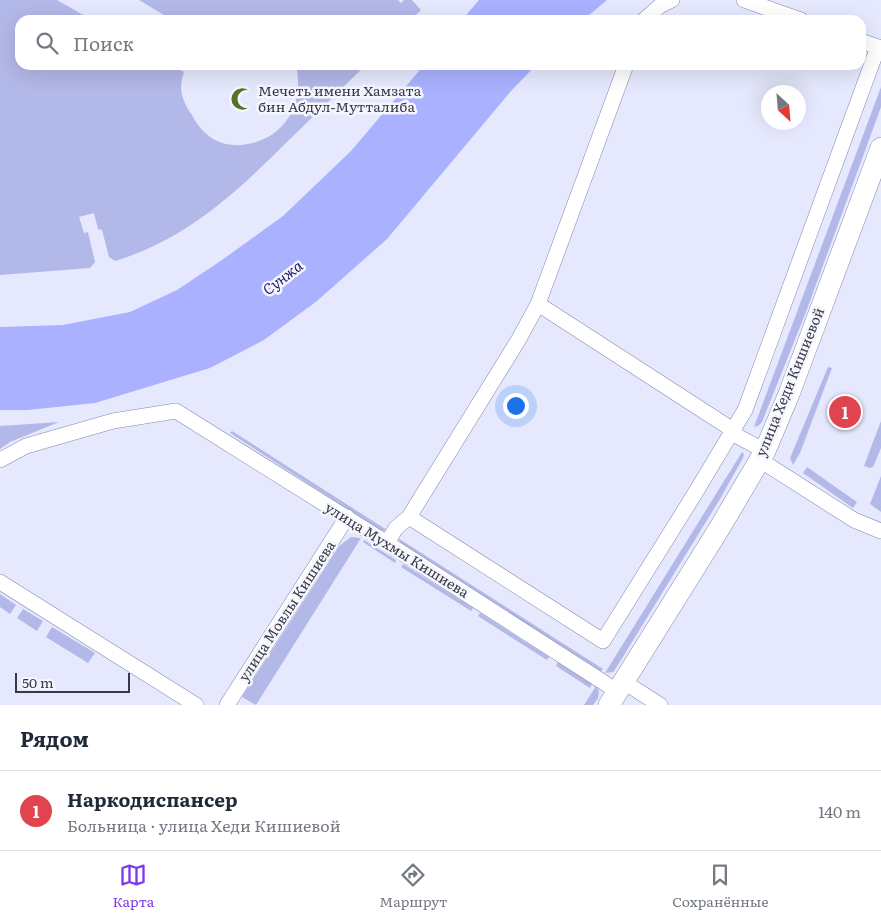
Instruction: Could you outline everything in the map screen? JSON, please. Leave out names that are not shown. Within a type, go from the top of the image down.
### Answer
[{"type":"main road","name":"улица Хеди Кишиевой","points":[[617,693],[762,456],[789,394],[881,148]]},
{"type":"street","points":[[650,15],[661,5],[672,0]]},
{"type":"street","points":[[744,0],[787,15]]},
{"type":"street","points":[[409,517],[603,641],[745,410],[880,48],[866,43]]},
{"type":"street","points":[[387,543],[396,528],[409,517],[519,339],[538,304],[624,70]]},
{"type":"street","points":[[538,304],[733,430],[737,436],[762,456],[854,520],[881,531]]},
{"type":"street","name":"улица Мухмы Кишиева","points":[[0,460],[26,446],[105,424],[176,411],[387,543],[617,693],[660,705]]},
{"type":"street","name":"улица Мовлы Кишиева","points":[[227,705],[346,517]]},
{"type":"street","points":[[0,582],[196,705]]},
{"type":"shaded area","points":[[0,0],[57,0],[83,15],[15,15],[15,70],[180,70],[184,72],[181,84],[182,95],[197,124],[212,138],[229,144],[241,145],[256,142],[280,128],[294,107],[297,94],[297,70],[361,70],[250,178],[210,212],[188,227],[141,252],[115,261],[109,257],[102,230],[98,229],[94,213],[79,217],[84,233],[88,232],[95,262],[90,268],[0,275]]},
{"type":"shaded area","points":[[139,0],[398,0],[401,3],[404,0],[412,0],[421,10],[416,15],[164,15]]},
{"type":"shaded area","points":[[881,87],[881,107],[806,312],[762,422],[754,427]]},
{"type":"shaded area","points":[[828,367],[832,368],[800,453],[793,465],[790,458]]},
{"type":"shaded area","points":[[881,421],[881,448],[873,467],[870,468],[864,466]]},
{"type":"shaded area","points":[[59,422],[10,442],[0,449],[0,426]]},
{"type":"shaded area","points":[[232,431],[387,530],[381,531],[230,433]]},
{"type":"shaded area","points":[[742,452],[744,454],[743,458],[720,499],[616,668],[613,672],[605,673]]},
{"type":"shaded area","points":[[807,467],[857,502],[853,508],[803,473]]},
{"type":"shaded area","points":[[881,476],[881,512],[870,504]]},
{"type":"shaded area","points":[[351,537],[361,538],[256,705],[242,697],[339,546]]},
{"type":"shaded area","points":[[398,538],[603,669],[601,671],[401,544]]},
{"type":"shaded area","points":[[364,540],[396,560],[395,563],[363,542]]},
{"type":"shaded area","points":[[403,564],[473,608],[471,611],[401,567]]},
{"type":"shaded area","points":[[0,594],[16,605],[10,614],[0,607]]},
{"type":"shaded area","points":[[23,609],[43,621],[37,631],[17,618]]},
{"type":"shaded area","points":[[480,613],[549,657],[547,660],[478,616]]},
{"type":"shaded area","points":[[52,627],[95,653],[88,663],[46,637]]},
{"type":"shaded area","points":[[558,662],[592,684],[590,688],[556,666]]},
{"type":"shaded area","points":[[596,686],[599,691],[598,698],[593,705],[584,705]]},
{"type":"water","points":[[479,0],[607,0],[589,15],[466,15]]},
{"type":"water","name":"Сунжа","points":[[420,70],[531,70],[511,91],[387,239],[317,301],[264,340],[210,368],[95,403],[28,410],[0,410],[0,327],[63,325],[130,312],[177,290],[283,216],[351,151]]},
{"type":"place","name":"Мечеть имени Хамзата бин Абдул-Мутталиба","points":[[242,99]]},
{"type":"place","name":"Наркодиспансер","points":[[845,412]]}]
